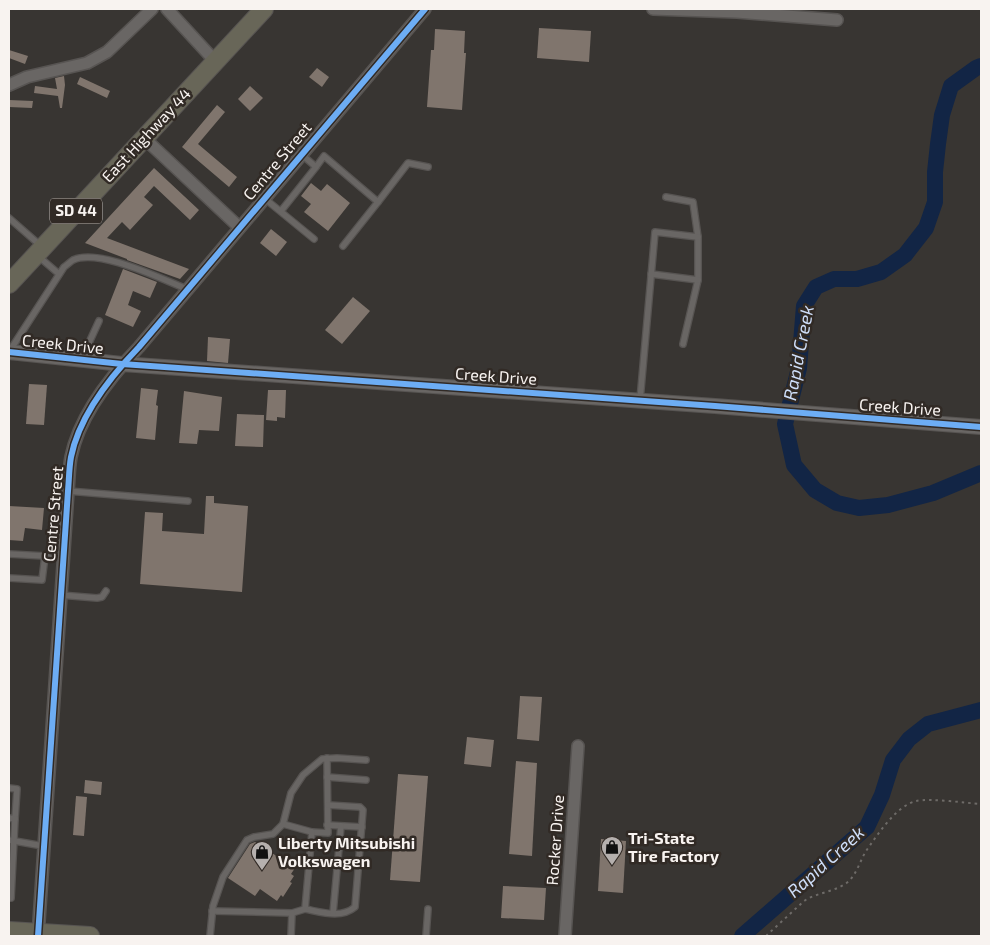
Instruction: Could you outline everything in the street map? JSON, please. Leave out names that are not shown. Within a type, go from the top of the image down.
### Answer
[{"type":"main road","name":"East Highway 44","points":[[9,284],[264,9]]},
{"type":"main road","points":[[9,931],[90,936]]},
{"type":"street","points":[[9,86],[36,75],[88,63],[107,52],[152,9]]},
{"type":"street","points":[[167,9],[215,61]]},
{"type":"street","name":"Centre Street","points":[[38,934],[68,491],[71,457],[79,431],[90,410],[122,364],[139,347],[425,9]]},
{"type":"street","points":[[653,9],[737,12],[837,20]]},
{"type":"street","points":[[144,138],[239,227]]},
{"type":"street","name":"Creek Drive","points":[[9,352],[122,364],[640,400],[981,427]]},
{"type":"street","name":"Rocker Drive","points":[[565,936],[578,746]]},
{"type":"lane","points":[[301,154],[316,167]]},
{"type":"lane","points":[[280,212],[324,156],[378,202]]},
{"type":"lane","points":[[343,246],[408,163],[428,167]]},
{"type":"lane","points":[[666,197],[693,202],[698,237],[698,280],[683,344]]},
{"type":"lane","points":[[264,198],[314,239]]},
{"type":"lane","points":[[9,218],[59,274]]},
{"type":"lane","points":[[640,400],[655,232],[698,237]]},
{"type":"lane","points":[[9,352],[59,274],[72,260],[97,258],[120,262],[187,289]]},
{"type":"lane","points":[[651,274],[698,280]]},
{"type":"lane","points":[[81,360],[99,321]]},
{"type":"lane","points":[[68,491],[188,501]]},
{"type":"lane","points":[[9,554],[63,558]]},
{"type":"lane","points":[[9,578],[42,580],[45,556]]},
{"type":"lane","points":[[60,595],[97,598],[102,597],[106,590]]},
{"type":"lane","points":[[283,824],[312,832],[328,833],[327,758]]},
{"type":"lane","points":[[210,936],[212,911],[223,877],[247,840],[273,834],[283,824],[291,793],[303,775],[322,759],[366,760]]},
{"type":"lane","points":[[327,777],[366,780]]},
{"type":"lane","points":[[9,788],[17,788],[12,819],[11,898],[9,898]]},
{"type":"lane","points":[[212,911],[292,913],[304,909],[341,914],[349,912],[355,907],[363,810],[360,807],[328,805]]},
{"type":"lane","points":[[327,825],[362,827]]},
{"type":"lane","points":[[334,913],[341,826]]},
{"type":"lane","points":[[304,909],[312,832]]},
{"type":"lane","points":[[12,841],[43,846]]},
{"type":"lane","points":[[426,936],[428,909]]},
{"type":"lane","points":[[291,936],[292,913]]},
{"type":"path","points":[[767,936],[797,905],[811,896],[837,887],[850,880],[876,837],[903,807],[918,801],[981,804]]},
{"type":"building","points":[[539,28],[591,31],[589,62],[537,58]]},
{"type":"building","points":[[435,29],[465,31],[464,53],[466,53],[462,110],[427,107],[431,50],[434,50]]},
{"type":"building","points":[[9,50],[28,56],[25,64],[9,58]]},
{"type":"building","points":[[317,68],[329,77],[322,87],[309,77]]},
{"type":"building","points":[[64,76],[65,85],[62,108],[60,108],[58,96],[34,93],[35,86],[57,89],[55,78]]},
{"type":"building","points":[[80,77],[110,91],[107,98],[77,84]]},
{"type":"building","points":[[250,86],[263,98],[250,111],[238,99]]},
{"type":"building","points":[[9,100],[33,101],[32,108],[9,107]]},
{"type":"building","points":[[217,105],[225,112],[198,144],[237,177],[229,187],[182,147]]},
{"type":"building","points":[[154,168],[199,210],[190,220],[154,186],[144,197],[153,205],[130,230],[122,222],[107,238],[189,269],[180,279],[85,243]]},
{"type":"building","points":[[311,183],[321,191],[327,184],[350,203],[328,231],[304,212],[311,204],[301,196]]},
{"type":"building","points":[[271,229],[287,242],[276,256],[260,243]]},
{"type":"building","points":[[123,269],[157,282],[150,298],[133,291],[128,305],[141,311],[133,327],[105,315]]},
{"type":"building","points":[[353,297],[370,311],[342,344],[325,330]]},
{"type":"building","points":[[208,337],[230,339],[228,363],[207,361]]},
{"type":"building","points":[[29,384],[47,385],[44,425],[26,424]]},
{"type":"building","points":[[141,388],[158,390],[155,440],[136,438]]},
{"type":"building","points":[[268,390],[286,390],[285,418],[277,417],[277,421],[266,420]]},
{"type":"building","points":[[184,391],[222,397],[219,431],[199,430],[197,444],[179,443]]},
{"type":"building","points":[[237,414],[264,415],[263,447],[235,446]]},
{"type":"building","points":[[206,496],[214,496],[214,503],[248,506],[242,592],[140,584],[145,512],[163,513],[162,531],[204,534]]},
{"type":"building","points":[[9,506],[44,508],[42,530],[25,528],[23,541],[9,540]]},
{"type":"building","points":[[520,696],[542,697],[539,741],[517,739]]},
{"type":"building","points":[[467,737],[494,740],[491,767],[464,764]]},
{"type":"building","points":[[516,761],[537,763],[532,856],[509,854]]},
{"type":"building","points":[[398,774],[428,776],[420,882],[390,880]]},
{"type":"building","points":[[85,780],[102,782],[101,795],[84,793]]},
{"type":"building","points":[[76,796],[87,797],[84,836],[73,835]]},
{"type":"building","name":"Tri-State Tire Factory","points":[[601,839],[626,841],[623,893],[598,891]]},
{"type":"building","name":"Liberty Mitsubishi Volkswagen","points":[[255,842],[295,868],[291,874],[294,876],[290,882],[292,883],[283,897],[281,895],[277,901],[260,889],[255,896],[228,878],[250,844]]},
{"type":"building","points":[[503,886],[546,888],[544,920],[501,918]]},
{"type":"waterway","name":"Rapid Creek","points":[[981,66],[951,86],[942,115],[935,172],[935,202],[926,228],[905,255],[881,272],[857,279],[834,279],[816,287],[804,306],[799,368],[785,424],[794,465],[815,490],[837,503],[859,508],[888,505],[933,493],[981,473]]},
{"type":"waterway","name":"Rapid Creek","points":[[742,936],[867,827],[882,795],[893,760],[909,739],[928,724],[981,710]]},
{"type":"cycle path","points":[[38,936],[69,470],[75,442],[81,427],[107,384],[425,9]]},
{"type":"cycle path","points":[[9,352],[122,364],[981,427]]},
{"type":"place","name":"Tri-State Tire Factory","points":[[612,866]]},
{"type":"place","name":"Liberty Mitsubishi Volkswagen","points":[[262,871]]}]
